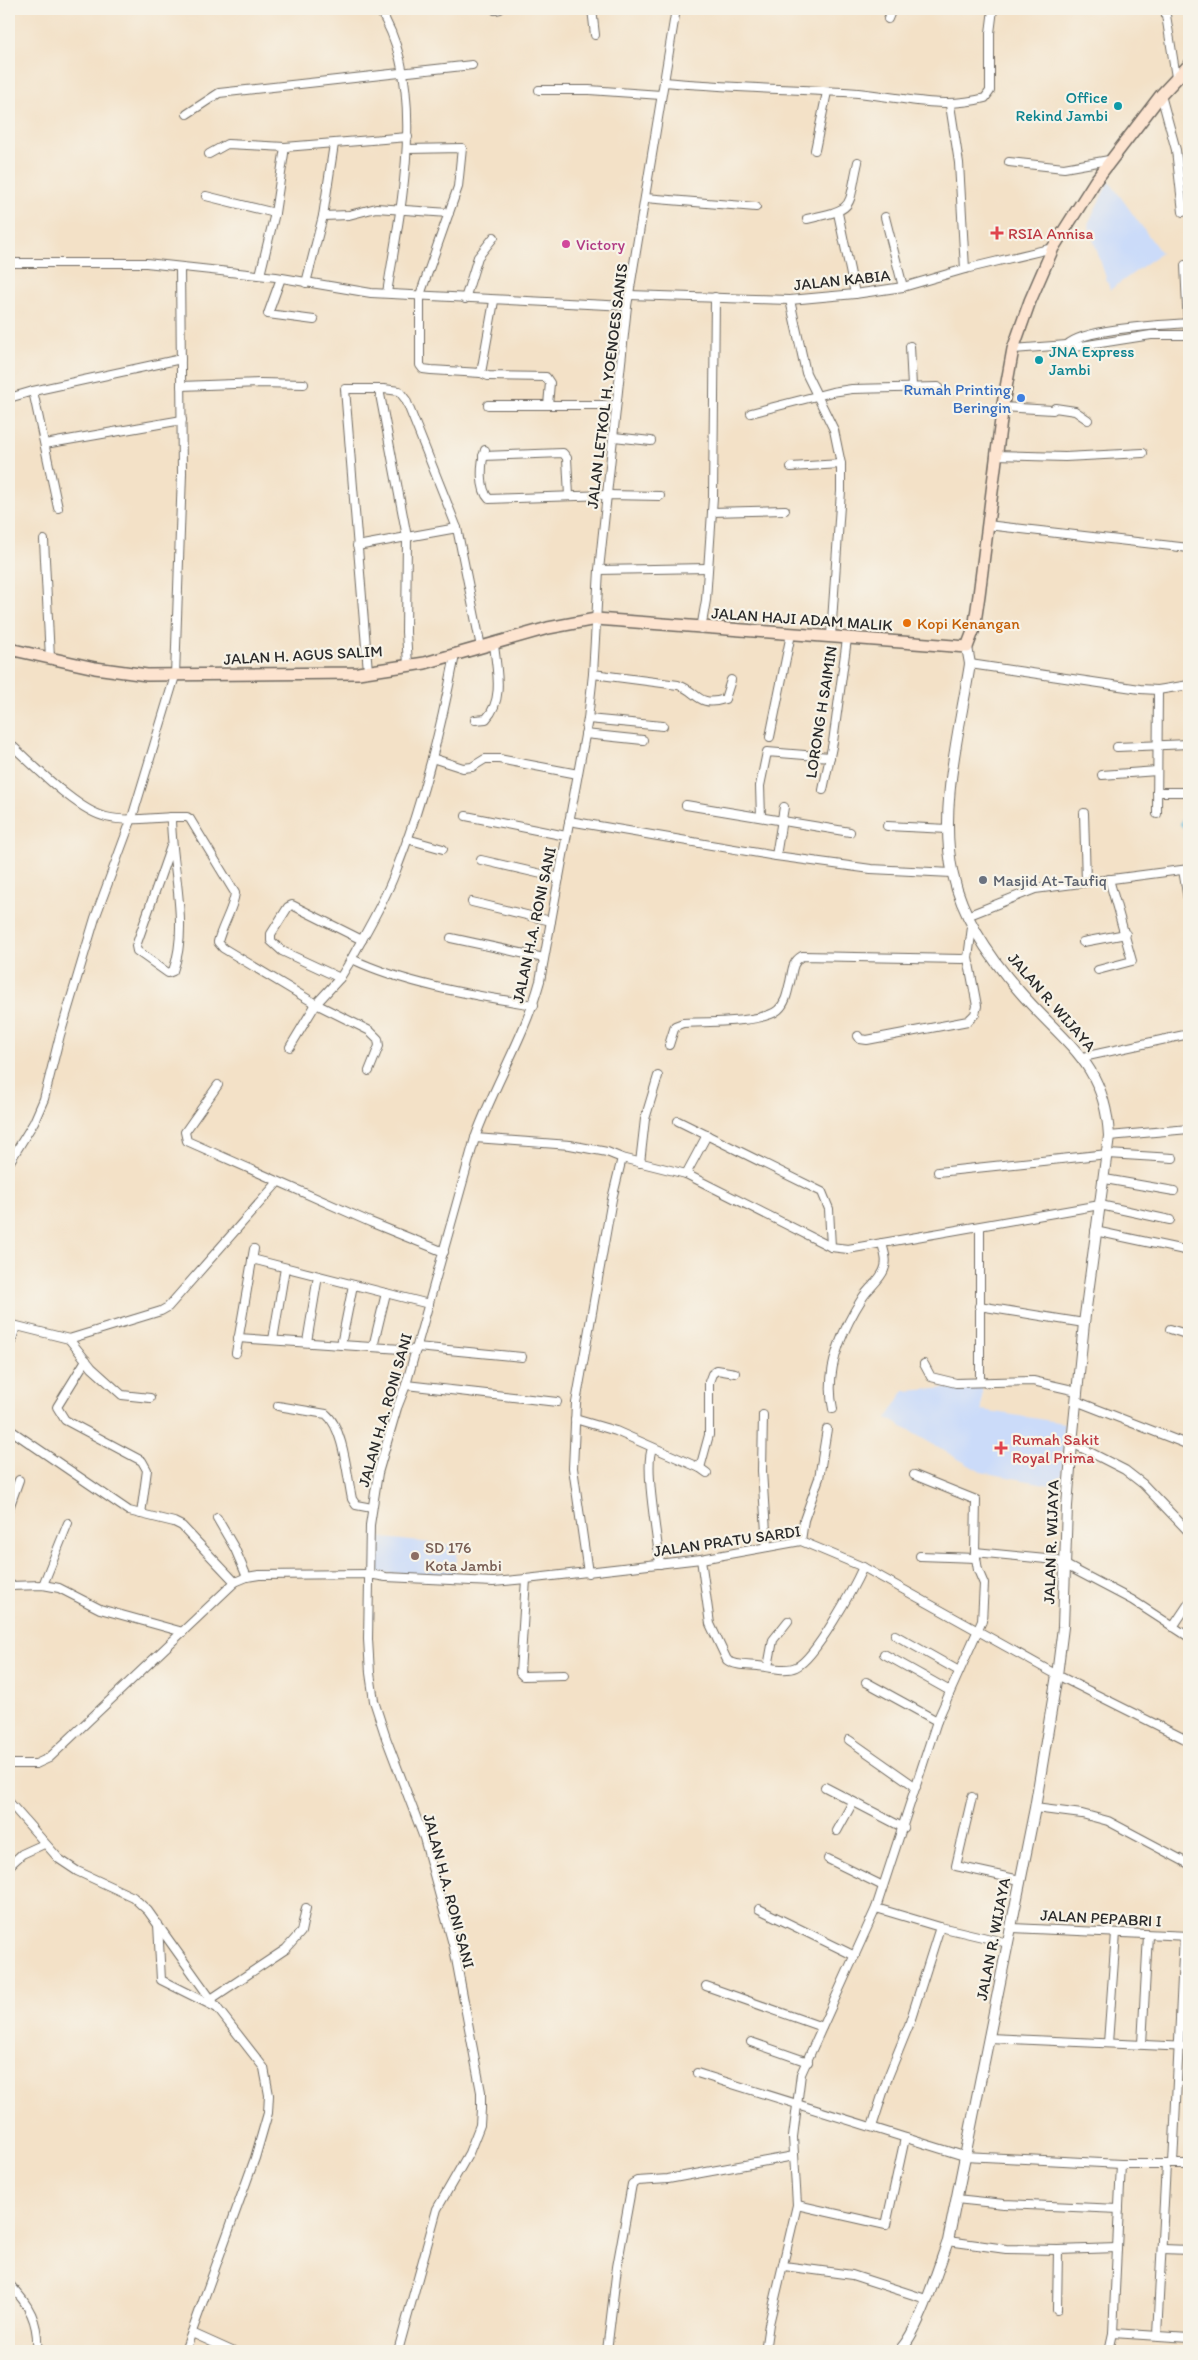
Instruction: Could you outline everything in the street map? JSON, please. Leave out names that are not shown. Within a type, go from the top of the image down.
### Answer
[{"type":"main road","points":[[967,647],[974,629],[995,456],[1013,348],[1052,248],[1109,160],[1176,77],[1189,65]]},
{"type":"main road","name":"JALAN H. AGUS SALIM","points":[[9,649],[130,674],[175,676],[368,671],[454,655],[548,628],[596,619]]},
{"type":"main road","name":"JALAN HAJI ADAM MALIK","points":[[596,619],[701,629],[831,636],[967,647]]},
{"type":"street","points":[[592,9],[595,35]]},
{"type":"street","name":"JALAN LETKOL H. YOENOES SANIS","points":[[596,619],[614,437],[615,405],[627,306],[676,9]]},
{"type":"street","points":[[888,19],[892,9]]},
{"type":"street","points":[[664,82],[865,94],[950,105],[977,101],[988,95],[990,33],[993,9]]},
{"type":"street","points":[[1165,9],[1176,77]]},
{"type":"street","points":[[383,11],[402,74],[408,137],[401,211],[386,293]]},
{"type":"street","points":[[188,114],[219,94],[472,65]]},
{"type":"street","points":[[538,90],[589,90],[661,95]]},
{"type":"street","points":[[815,150],[827,92]]},
{"type":"street","points":[[1161,95],[1176,150],[1183,212]]},
{"type":"street","points":[[950,105],[959,163],[965,269]]},
{"type":"street","points":[[209,154],[227,144],[285,147],[408,137]]},
{"type":"street","points":[[306,283],[323,216],[334,144]]},
{"type":"street","points":[[260,275],[275,213],[285,147]]},
{"type":"street","points":[[407,149],[462,148],[458,187],[420,295],[420,365],[423,369],[481,373],[488,376],[546,377],[550,383],[548,405]]},
{"type":"street","points":[[1009,162],[1064,168],[1109,160]]},
{"type":"street","points":[[807,219],[845,209],[850,203],[858,162]]},
{"type":"street","points":[[206,196],[275,213]]},
{"type":"street","points":[[645,198],[756,207]]},
{"type":"street","points":[[323,216],[349,215],[376,208],[449,213]]},
{"type":"street","points":[[838,212],[855,294]]},
{"type":"street","points":[[885,217],[903,287]]},
{"type":"street","points":[[465,299],[478,257],[494,237]]},
{"type":"street","name":"JALAN KABIA","points":[[629,295],[790,300],[855,294],[903,287],[965,269],[1052,248]]},
{"type":"street","points":[[9,263],[146,263],[260,275],[371,293],[494,301],[627,306]]},
{"type":"street","points":[[1150,330],[1189,335],[1185,265]]},
{"type":"street","points":[[9,1163],[34,1122],[44,1098],[60,1035],[95,918],[132,818],[175,676],[182,473],[180,268]]},
{"type":"street","points":[[281,278],[268,314],[314,320]]},
{"type":"street","points":[[701,629],[706,600],[712,512],[715,297]]},
{"type":"street","points":[[790,300],[806,373],[834,430],[841,464],[841,491],[831,636]]},
{"type":"street","points":[[481,373],[494,301]]},
{"type":"street","points":[[1013,348],[1067,345],[1074,339],[1150,330],[1189,323]]},
{"type":"street","points":[[910,346],[912,387]]},
{"type":"street","points":[[9,398],[33,391],[181,359]]},
{"type":"street","points":[[181,386],[252,383],[304,384]]},
{"type":"street","points":[[751,413],[852,389],[938,387]]},
{"type":"street","points":[[368,671],[356,546],[345,389],[399,391],[406,400],[457,528],[481,647]]},
{"type":"street","points":[[379,389],[407,538],[406,632],[408,665]]},
{"type":"street","points":[[33,391],[58,508]]},
{"type":"street","points":[[488,405],[615,405]]},
{"type":"street","points":[[1002,407],[1053,410],[1055,408],[1066,408],[1088,420]]},
{"type":"street","points":[[45,444],[182,420]]},
{"type":"street","points":[[614,437],[650,441]]},
{"type":"street","points":[[569,496],[567,458],[563,453],[484,453],[482,480],[484,495],[489,499],[569,496],[608,494],[660,496]]},
{"type":"street","points":[[995,456],[1065,457],[1143,453]]},
{"type":"street","points":[[791,467],[841,464]]},
{"type":"street","points":[[712,512],[786,510]]},
{"type":"street","points":[[988,525],[1189,548]]},
{"type":"street","points":[[356,546],[457,528]]},
{"type":"street","points":[[44,540],[50,658]]},
{"type":"street","points":[[600,570],[708,568]]},
{"type":"street","name":"JALAN H.A. RONI SANI","points":[[398,2351],[437,2209],[469,2153],[480,2125],[481,2092],[454,1948],[433,1868],[424,1838],[374,1701],[368,1638],[372,1508],[378,1473],[417,1348],[474,1138],[488,1103],[534,1005],[588,719],[596,619]]},
{"type":"street","points":[[770,737],[791,634]]},
{"type":"street","name":"LORONG H SAIMIN","points":[[823,790],[830,758],[846,638]]},
{"type":"street","points":[[475,720],[486,719],[496,705],[498,692],[494,644]]},
{"type":"street","name":"JALAN R. WIJAYA","points":[[899,2351],[914,2328],[948,2241],[1035,1808],[1063,1627],[1072,1443],[1095,1231],[1105,1179],[1110,1136],[1103,1097],[1083,1057],[1020,992],[972,927],[952,873],[948,830],[952,774],[970,664],[967,647]]},
{"type":"street","points":[[290,1047],[316,1004],[340,978],[352,959],[395,874],[442,723],[454,655]]},
{"type":"street","points":[[970,664],[1098,684],[1158,690],[1189,685]]},
{"type":"street","points":[[593,674],[678,685],[686,688],[696,698],[717,702],[725,699],[731,680]]},
{"type":"street","points":[[1157,814],[1158,690]]},
{"type":"street","points":[[588,719],[663,726]]},
{"type":"street","points":[[585,734],[643,740]]},
{"type":"street","points":[[9,743],[86,808],[107,818],[187,817],[190,819],[235,893],[234,903],[222,928],[218,942],[223,948],[316,1004],[370,1031],[378,1039],[379,1046],[369,1071]]},
{"type":"street","points":[[1117,747],[1189,744]]},
{"type":"street","points":[[761,817],[760,786],[767,752],[830,758]]},
{"type":"street","points":[[432,758],[463,768],[472,767],[485,759],[499,759],[578,774]]},
{"type":"street","points":[[1102,775],[1157,771]]},
{"type":"street","points":[[1157,792],[1189,792]]},
{"type":"street","points":[[686,805],[850,832]]},
{"type":"street","points":[[776,856],[780,820],[784,807]]},
{"type":"street","points":[[1084,813],[1086,882]]},
{"type":"street","points":[[466,816],[566,836]]},
{"type":"street","points":[[171,817],[171,846],[176,873],[180,938],[173,971],[168,973],[137,951],[136,946],[171,846]]},
{"type":"street","points":[[569,821],[776,856],[871,869],[952,873]]},
{"type":"street","points":[[886,826],[948,830]]},
{"type":"street","points":[[407,839],[443,849]]},
{"type":"street","points":[[481,860],[559,878]]},
{"type":"street","points":[[968,916],[1026,892],[1109,878],[1186,869],[1189,905]]},
{"type":"street","points":[[1098,970],[1132,961],[1109,878]]},
{"type":"street","points":[[472,902],[551,921]]},
{"type":"street","points":[[340,978],[282,951],[271,941],[271,934],[288,907],[292,905],[362,940]]},
{"type":"street","points":[[858,1036],[860,1039],[867,1040],[968,1021],[975,1014],[977,1006],[968,958],[972,927]]},
{"type":"street","points":[[1083,942],[1126,934]]},
{"type":"street","points":[[451,938],[544,958]]},
{"type":"street","points":[[669,1045],[675,1026],[683,1023],[736,1021],[773,1014],[784,1002],[793,966],[796,960],[802,956],[968,958]]},
{"type":"street","points":[[352,959],[371,968],[400,977],[534,1005]]},
{"type":"street","points":[[1083,1057],[1189,1034]]},
{"type":"street","points":[[640,1163],[645,1119],[658,1076]]},
{"type":"street","points":[[218,1085],[185,1132],[185,1139],[211,1153],[444,1252]]},
{"type":"street","points":[[678,1121],[822,1192],[828,1209],[831,1246]]},
{"type":"street","points":[[1110,1136],[1189,1129]]},
{"type":"street","points":[[686,1174],[707,1135]]},
{"type":"street","points":[[474,1138],[570,1145],[607,1152],[622,1158],[686,1174],[831,1246],[848,1249],[980,1228],[1100,1205],[1170,1220]]},
{"type":"street","points":[[938,1172],[1108,1154],[1174,1158]]},
{"type":"street","points":[[588,1573],[573,1468],[576,1403],[610,1209],[622,1158]]},
{"type":"street","points":[[1105,1179],[1174,1191]]},
{"type":"street","points":[[9,1349],[12,1325],[69,1339],[154,1314],[168,1307],[278,1182]]},
{"type":"street","points":[[980,1228],[980,1381]]},
{"type":"street","points":[[1095,1231],[1189,1251]]},
{"type":"street","points":[[833,1409],[830,1384],[839,1342],[864,1295],[884,1271],[886,1261],[882,1243]]},
{"type":"street","points":[[236,1353],[254,1249]]},
{"type":"street","points":[[252,1259],[429,1304]]},
{"type":"street","points":[[273,1340],[285,1268]]},
{"type":"street","points":[[307,1342],[318,1276]]},
{"type":"street","points":[[341,1345],[353,1285]]},
{"type":"street","points":[[373,1347],[386,1293]]},
{"type":"street","points":[[979,1306],[1084,1323]]},
{"type":"street","points":[[1170,1329],[1189,1335]]},
{"type":"street","points":[[238,1338],[417,1348],[522,1357]]},
{"type":"street","points":[[69,1339],[106,1383],[122,1395],[150,1398]]},
{"type":"street","points":[[86,1360],[57,1407],[58,1413],[65,1420],[142,1461],[146,1470],[141,1514]]},
{"type":"street","points":[[924,1364],[931,1376],[939,1380],[956,1383],[1033,1381],[1077,1396],[1189,1445]]},
{"type":"street","points":[[700,1468],[709,1435],[709,1382],[712,1374],[717,1370],[735,1373]]},
{"type":"street","points":[[406,1385],[557,1402]]},
{"type":"street","points":[[278,1406],[326,1414],[332,1419],[339,1436],[352,1498],[356,1505],[372,1508]]},
{"type":"street","points":[[763,1415],[762,1471],[767,1547]]},
{"type":"street","points":[[575,1419],[616,1431],[708,1473]]},
{"type":"street","points":[[9,1429],[129,1511],[182,1526],[235,1582]]},
{"type":"street","points":[[801,1541],[804,1520],[818,1478],[827,1429]]},
{"type":"street","points":[[1072,1443],[1125,1470],[1143,1484],[1187,1530]]},
{"type":"street","points":[[652,1449],[650,1457],[651,1481],[660,1564]]},
{"type":"street","points":[[765,2351],[769,2324],[797,2206],[794,2156],[797,2102],[801,2074],[876,1908],[904,1828],[937,1722],[979,1630],[984,1584],[976,1555],[976,1500],[914,1475]]},
{"type":"street","points":[[9,1508],[19,1480]]},
{"type":"street","points":[[9,1764],[36,1764],[49,1758],[235,1582],[247,1577],[232,1543],[217,1518]]},
{"type":"street","points":[[42,1585],[68,1523]]},
{"type":"street","name":"JALAN PRATU SARDI","points":[[247,1577],[369,1574],[386,1577],[493,1582],[701,1559],[801,1541],[863,1567],[1057,1675],[1189,1741]]},
{"type":"street","points":[[920,1556],[976,1555],[1056,1560],[1132,1600],[1189,1637]]},
{"type":"street","points":[[701,1559],[710,1624],[725,1657],[736,1664],[768,1667],[792,1668],[806,1660],[848,1599],[863,1567]]},
{"type":"street","points":[[526,1579],[520,1673],[523,1676],[564,1675]]},
{"type":"street","points":[[9,1586],[42,1585],[59,1588],[76,1595],[86,1603],[129,1618],[183,1632]]},
{"type":"street","points":[[1174,1627],[1189,1603]]},
{"type":"street","points":[[768,1667],[770,1647],[788,1621]]},
{"type":"street","points":[[895,1635],[959,1671]]},
{"type":"street","points":[[884,1654],[950,1691]]},
{"type":"street","points":[[866,1682],[937,1722]]},
{"type":"street","points":[[849,1740],[916,1787]]},
{"type":"street","points":[[825,1787],[904,1828]]},
{"type":"street","points":[[972,1797],[956,1866],[1020,1880]]},
{"type":"street","points":[[9,1802],[59,1859],[77,1871],[141,1903],[157,1922],[218,2009],[264,2068],[269,2096],[268,2113],[255,2158],[185,2351]]},
{"type":"street","points":[[837,1831],[853,1802]]},
{"type":"street","points":[[1035,1808],[1082,1814],[1108,1821],[1189,1864]]},
{"type":"street","points":[[9,1866],[22,1854],[44,1844]]},
{"type":"street","points":[[828,1859],[883,1886]]},
{"type":"street","points":[[211,1999],[286,1949],[302,1932],[306,1908]]},
{"type":"street","points":[[876,1908],[940,1927],[1008,1943]]},
{"type":"street","points":[[758,1909],[855,1956]]},
{"type":"street","points":[[157,1922],[161,1980],[218,2009]]},
{"type":"street","points":[[872,2127],[888,2077],[909,2025],[940,1927]]},
{"type":"street","name":"JALAN PEPABRI I","points":[[1012,1928],[1187,1936]]},
{"type":"street","points":[[1108,2043],[1116,1934]]},
{"type":"street","points":[[1142,2044],[1148,1935]]},
{"type":"street","points":[[1157,2335],[1177,2047],[1187,1936]]},
{"type":"street","points":[[706,1986],[822,2027]]},
{"type":"street","points":[[988,2038],[1189,2047]]},
{"type":"street","points":[[752,2042],[808,2062]]},
{"type":"street","points":[[697,2072],[964,2156],[1121,2164],[1189,2164]]},
{"type":"street","points":[[797,2206],[886,2225],[905,2138]]},
{"type":"street","points":[[607,2351],[617,2266],[631,2187],[636,2181],[668,2179],[794,2156]]},
{"type":"street","points":[[1109,2351],[1113,2333],[1121,2164]]},
{"type":"street","points":[[956,2199],[1004,2204],[1119,2209]]},
{"type":"street","points":[[948,2241],[1006,2249],[1117,2248]]},
{"type":"street","points":[[1163,2249],[1189,2250]]},
{"type":"street","points":[[1057,2310],[1058,2250]]},
{"type":"street","points":[[784,2266],[852,2275],[926,2299]]},
{"type":"street","points":[[9,2284],[30,2309],[38,2332],[37,2351]]},
{"type":"street","points":[[192,2333],[232,2351]]},
{"type":"street","points":[[1113,2333],[1189,2338]]},
{"type":"shaded area","points":[[1109,181],[1161,253],[1110,290],[1088,224]]},
{"type":"shaded area","name":"Rumah Sakit Royal Prima","points":[[982,1386],[982,1410],[1064,1423],[1061,1487],[981,1472],[887,1418],[904,1391]]},
{"type":"shaded area","name":"SD 176 Kota Jambi","points":[[374,1537],[458,1546],[455,1575],[380,1573],[372,1567]]},
{"type":"waterway","points":[[1189,804],[1181,824],[1185,828],[1189,864]]},
{"type":"place","name":"Office Rekind Jambi","points":[[1118,106]]},
{"type":"place","name":"RSIA Annisa","points":[[997,233]]},
{"type":"place","name":"Victory","points":[[566,244]]},
{"type":"place","name":"JNA Express Jambi","points":[[1039,360]]},
{"type":"place","name":"Rumah Printing Beringin","points":[[1021,398]]},
{"type":"place","name":"Kopi Kenangan","points":[[907,623]]},
{"type":"place","name":"Masjid At-Taufiq","points":[[983,880]]},
{"type":"place","name":"Rumah Sakit Royal Prima","points":[[1001,1448]]},
{"type":"place","name":"SD 176 Kota Jambi","points":[[415,1556]]}]
